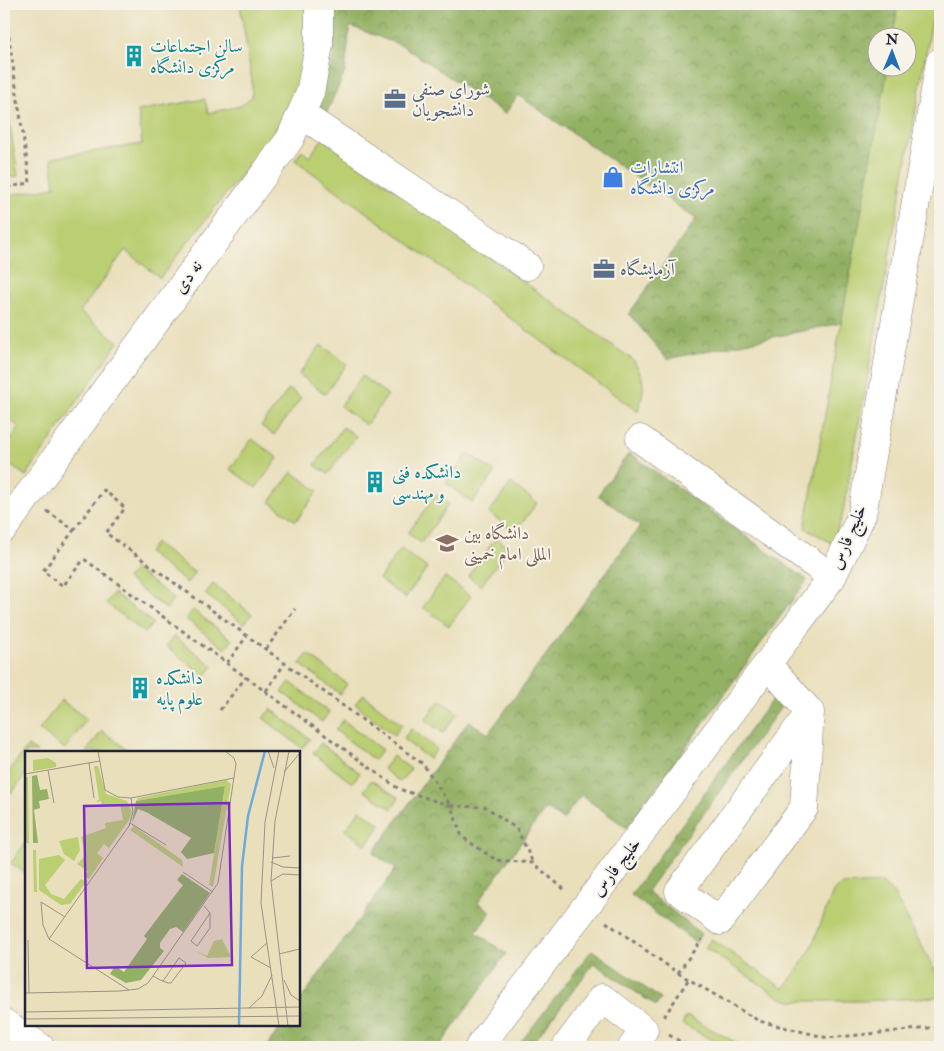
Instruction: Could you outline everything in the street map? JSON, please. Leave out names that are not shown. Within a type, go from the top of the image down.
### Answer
[{"type":"street","name":"نه دی","points":[[4,528],[290,138],[310,93],[319,45],[319,4]]},
{"type":"street","name":"خلیج فارس","points":[[479,1047],[832,577],[862,515],[940,62]]},
{"type":"street","points":[[301,114],[528,266]]},
{"type":"street","points":[[640,438],[832,577]]},
{"type":"street","points":[[767,664],[810,712],[804,808],[720,921],[679,891],[810,712]]},
{"type":"street","points":[[566,1047],[602,998],[644,1030],[632,1047]]},
{"type":"street","points":[[4,1023],[40,1047]]},
{"type":"path","points":[[4,4],[30,183],[4,188]]},
{"type":"path","points":[[533,863],[496,860],[462,837],[451,806],[423,764],[106,533],[125,508],[104,490],[43,570],[63,586],[84,559],[399,788],[451,806],[486,807],[517,829],[533,863],[585,906]]},
{"type":"path","points":[[26,497],[74,530]]},
{"type":"path","points":[[266,649],[294,609]]},
{"type":"path","points":[[226,663],[247,636]]},
{"type":"path","points":[[266,691],[285,663]]},
{"type":"path","points":[[220,710],[246,677]]},
{"type":"path","name":"خلیج فارس","points":[[585,906],[678,974],[758,1021],[828,1038],[939,1027]]},
{"type":"path","points":[[678,974],[717,919]]},
{"type":"path","points":[[662,1020],[688,980]]},
{"type":"green space","points":[[240,4],[308,4],[309,43],[295,99],[274,132],[160,278],[125,250],[80,312],[118,342],[26,476],[4,461],[4,449],[19,427],[4,415],[4,326],[8,318],[8,292],[4,288],[4,196],[55,187],[51,158],[142,144],[138,111],[205,99],[208,113],[240,106],[252,97],[252,82]]},
{"type":"green space","points":[[336,4],[898,4],[894,28],[866,28],[866,78],[886,78],[841,323],[667,359],[629,314],[696,219],[518,95],[505,114],[403,46],[350,26],[345,72],[322,123],[310,116],[332,63]]},
{"type":"green space","points":[[897,4],[935,4],[842,517],[832,543],[805,528],[884,78],[916,78],[916,28],[893,28]]},
{"type":"green space","points":[[4,88],[18,176],[4,178]]},
{"type":"green space","points":[[323,138],[633,360],[640,373],[643,385],[638,412],[295,160],[302,150],[309,157]]},
{"type":"green space","points":[[321,345],[347,364],[325,394],[299,374]]},
{"type":"green space","points":[[362,376],[388,395],[366,425],[340,406]]},
{"type":"green space","points":[[289,389],[301,398],[274,435],[261,426]]},
{"type":"green space","points":[[343,427],[356,436],[328,474],[315,465]]},
{"type":"green space","points":[[252,439],[278,458],[256,488],[230,469]]},
{"type":"green space","points":[[468,453],[495,473],[472,503],[446,483]]},
{"type":"green space","points":[[629,453],[807,580],[627,828],[581,795],[563,820],[546,808],[478,902],[491,912],[476,932],[506,954],[439,1047],[266,1047],[281,1026],[300,1026],[300,1001],[396,869],[373,853],[469,721],[488,734],[640,526],[598,495]]},
{"type":"green space","points":[[292,472],[318,491],[296,521],[270,502]]},
{"type":"green space","points":[[511,483],[537,503],[515,532],[489,513]]},
{"type":"green space","points":[[436,495],[449,504],[421,543],[408,533]]},
{"type":"green space","points":[[496,538],[509,547],[481,586],[468,576]]},
{"type":"green space","points":[[155,543],[195,573],[187,583],[148,553]]},
{"type":"green space","points":[[401,549],[427,568],[405,598],[379,579]]},
{"type":"green space","points":[[135,569],[174,599],[166,609],[127,579]]},
{"type":"green space","points":[[445,577],[471,596],[449,626],[423,607]]},
{"type":"green space","points":[[213,584],[252,614],[244,624],[205,594]]},
{"type":"green space","points":[[114,593],[153,623],[145,633],[106,603]]},
{"type":"green space","points":[[193,610],[232,640],[225,649],[186,619]]},
{"type":"green space","points":[[174,636],[213,666],[205,676],[166,646]]},
{"type":"green space","points":[[308,654],[347,684],[340,694],[300,664]]},
{"type":"green space","points":[[290,682],[329,712],[322,722],[282,692]]},
{"type":"green space","points":[[781,687],[789,696],[647,891],[701,934],[696,943],[631,895]]},
{"type":"green space","points":[[363,694],[402,725],[394,735],[355,704]]},
{"type":"green space","points":[[61,700],[87,719],[65,749],[39,730]]},
{"type":"green space","points":[[440,700],[458,713],[443,733],[425,720]]},
{"type":"green space","points":[[271,709],[310,739],[302,748],[263,718]]},
{"type":"green space","points":[[343,720],[382,750],[374,760],[335,730]]},
{"type":"green space","points":[[411,729],[437,749],[429,759],[403,739]]},
{"type":"green space","points":[[102,731],[128,750],[127,751],[87,751]]},
{"type":"green space","points":[[321,743],[360,773],[352,783],[313,753]]},
{"type":"green space","points":[[28,746],[36,751],[25,751],[25,775],[12,793],[4,787],[4,778]]},
{"type":"green space","points":[[393,756],[411,769],[400,782],[383,769]]},
{"type":"green space","points":[[371,780],[399,798],[392,809],[364,791]]},
{"type":"green space","points":[[360,810],[381,825],[366,845],[345,830]]},
{"type":"green space","points":[[25,843],[25,873],[11,863]]},
{"type":"green space","points":[[882,883],[894,894],[938,976],[940,997],[861,1001],[791,1001],[781,998],[705,948],[711,939],[784,989],[810,951],[833,892],[840,885]]},
{"type":"green space","points":[[592,950],[661,999],[656,1006],[594,963],[530,1047],[517,1047]]},
{"type":"green space","points":[[687,1016],[744,1047],[726,1047],[682,1024]]},
{"type":"place","name":"سالن اجتماعات مرکزی دانشگاه","points":[[134,56]]},
{"type":"place","name":"شورای صنفی دانشجویان","points":[[395,99]]},
{"type":"place","name":"انتشارات مرکزی دانشگاه","points":[[613,177]]},
{"type":"place","name":"آزمایشگاه","points":[[604,269]]},
{"type":"place","name":"دانشکده فنی و مهندسی","points":[[375,482]]},
{"type":"place","name":"دانشگاه بین المللی امام خمینی","points":[[447,543]]},
{"type":"place","name":"دانشکده علوم پایه","points":[[140,688]]}]
